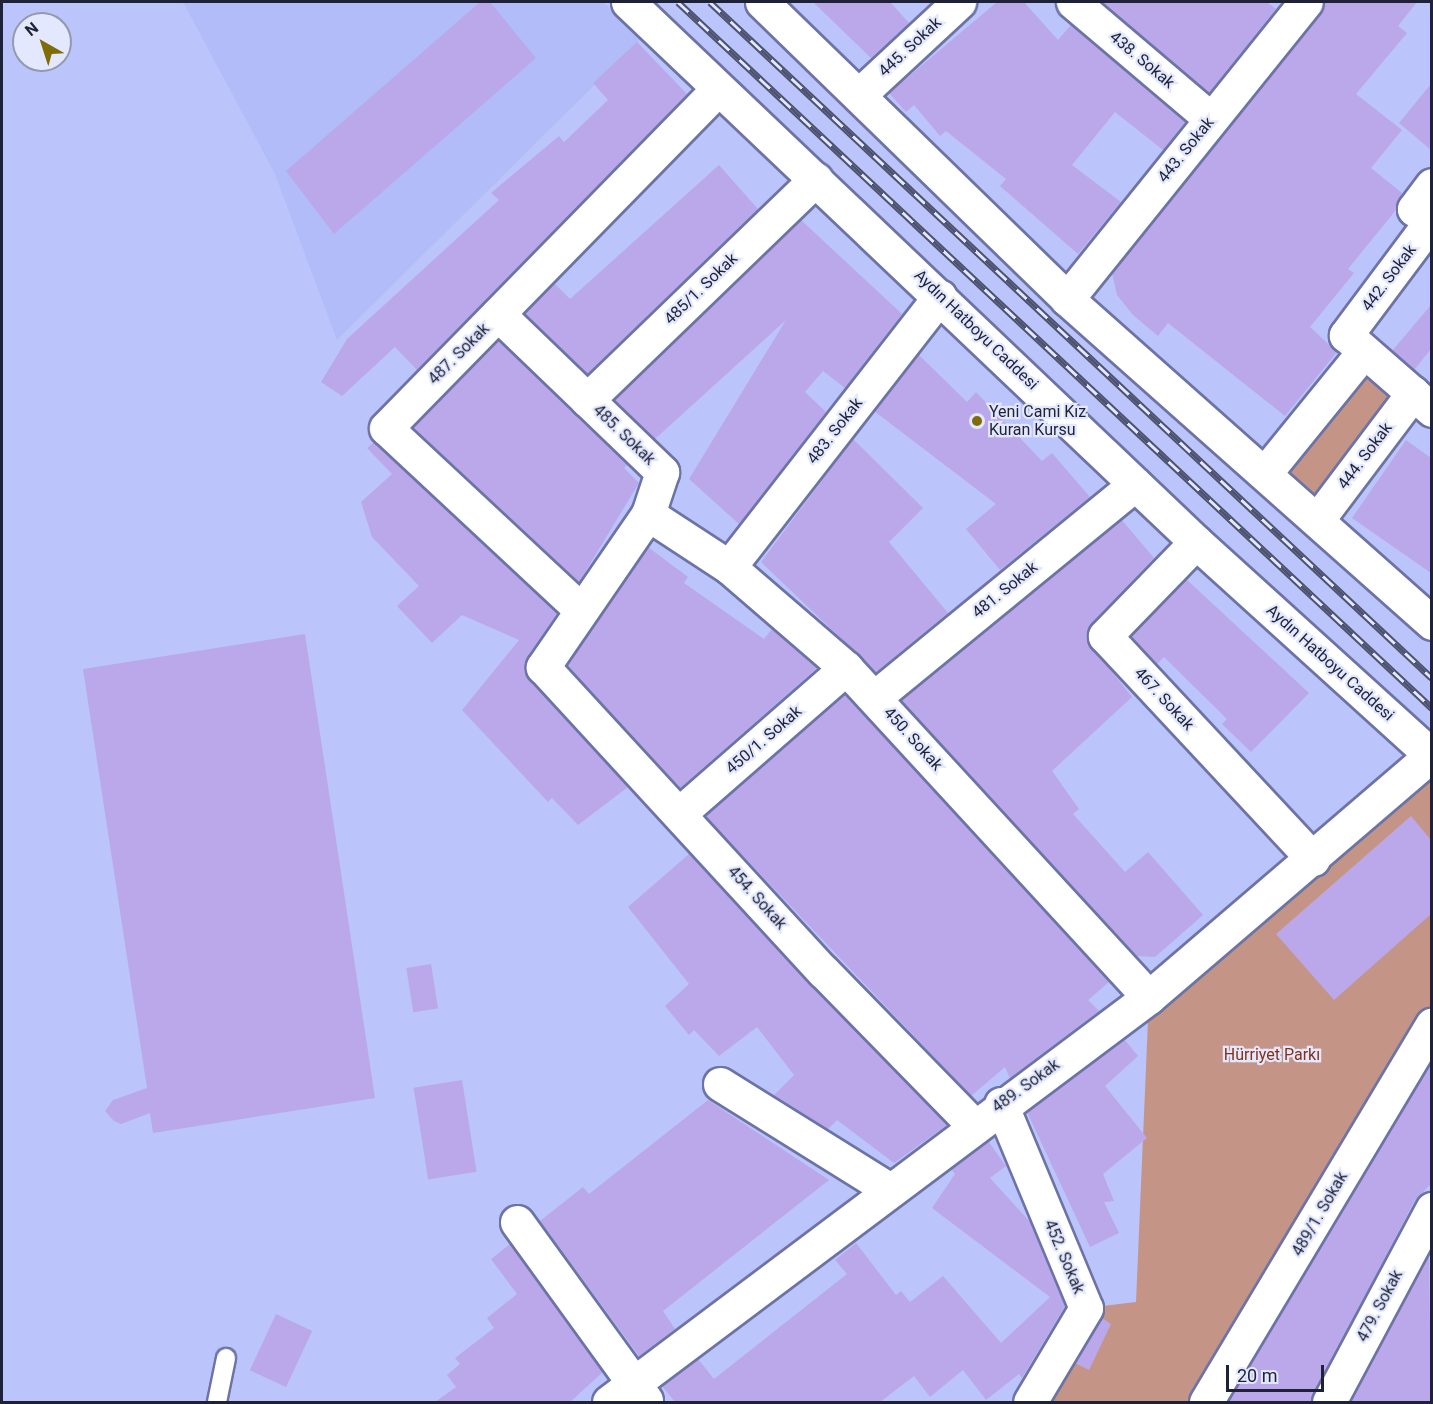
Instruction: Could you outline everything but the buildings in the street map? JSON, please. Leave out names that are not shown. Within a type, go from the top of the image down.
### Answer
[{"type":"street","name":"Aydın Hatboyu Caddesi","points":[[628,2],[940,296],[1196,542],[1431,755]]},
{"type":"street","points":[[762,2],[861,93],[1067,299],[1318,519],[1431,623]]},
{"type":"street","name":"445. Sokak","points":[[861,93],[959,2]]},
{"type":"street","name":"438. Sokak","points":[[1073,2],[1211,118]]},
{"type":"street","name":"443. Sokak","points":[[1067,299],[1306,2]]},
{"type":"street","name":"487. Sokak","points":[[580,609],[386,428],[718,89]]},
{"type":"street","name":"485/1. Sokak","points":[[587,400],[816,179]]},
{"type":"street","name":"442. Sokak","points":[[1355,343],[1431,220],[1414,209],[1431,184]]},
{"type":"street","name":"483. Sokak","points":[[729,567],[940,296]]},
{"type":"street","name":"485. Sokak","points":[[498,314],[662,472],[648,514],[580,609],[543,667]]},
{"type":"street","points":[[1265,473],[1355,343]]},
{"type":"street","name":"444. Sokak","points":[[1318,519],[1422,402],[1355,343]]},
{"type":"street","name":"481. Sokak","points":[[875,697],[1135,484]]},
{"type":"street","name":"450. Sokak","points":[[648,514],[729,567],[846,668],[1149,997]]},
{"type":"street","name":"467. Sokak","points":[[1196,542],[1105,636],[1313,859]]},
{"type":"street","name":"454. Sokak","points":[[543,667],[681,812],[823,971],[974,1126]]},
{"type":"street","name":"450/1. Sokak","points":[[681,812],[846,668]]},
{"type":"street","name":"489. Sokak","points":[[630,1396],[1001,1104],[1149,997],[1313,859],[1431,755]]},
{"type":"street","name":"489/1. Sokak","points":[[1206,1402],[1431,1025]]},
{"type":"street","points":[[720,1084],[890,1190]]},
{"type":"street","name":"452. Sokak","points":[[1001,1104],[1086,1308],[1030,1402]]},
{"type":"street","name":"479. Sokak","points":[[1329,1402],[1431,1209]]},
{"type":"street","points":[[517,1222],[630,1396]]},
{"type":"lane","points":[[217,1402],[226,1358]]},
{"type":"shaded area","points":[[183,2],[603,2],[641,39],[337,340],[275,174]]},
{"type":"green space","points":[[1364,351],[1413,394],[1310,512],[1261,469]]},
{"type":"green space","name":"Hürriyet Parkı","points":[[1432,756],[1431,1031],[1206,1402],[1030,1402],[1086,1308],[1136,1302],[1149,997]]},
{"type":"railway","points":[[678,2],[1432,708]]},
{"type":"railway","points":[[710,2],[1432,678]]},
{"type":"place","name":"Yeni Cami Kız Kuran Kursu","points":[[977,421]]}]
